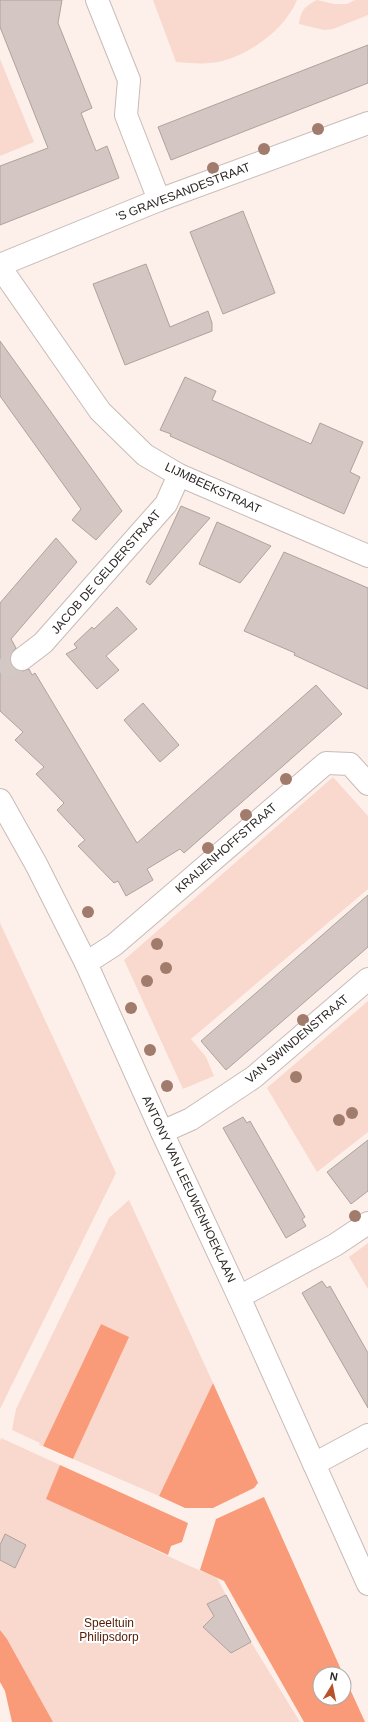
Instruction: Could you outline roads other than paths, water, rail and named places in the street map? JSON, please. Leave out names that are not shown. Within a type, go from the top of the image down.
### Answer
[{"type":"street","points":[[97,0],[129,80],[126,115],[159,200]]},
{"type":"street","name":"'S GRAVESANDESTRAAT","points":[[0,266],[159,200],[368,123]]},
{"type":"street","name":"LIJMBEEKSTRAAT","points":[[0,266],[100,411],[145,455],[179,475],[368,556]]},
{"type":"street","name":"JACOB DE GELDERSTRAAT","points":[[22,659],[43,643],[166,504],[179,475]]},
{"type":"street","name":"KRAIJENHOFFSTRAAT","points":[[86,963],[114,945],[326,763],[350,764],[368,784]]},
{"type":"street","name":"ANTONY VAN LEEUWENHOEKLAAN","points":[[0,800],[36,864],[86,963],[162,1132],[239,1297],[368,1584]]},
{"type":"street","name":"VAN SWINDENSTRAAT","points":[[162,1132],[191,1119],[254,1077],[368,979]]},
{"type":"street","points":[[239,1297],[335,1245],[368,1223]]},
{"type":"street","points":[[314,1464],[368,1434]]},
{"type":"tunnel","points":[[0,672],[22,659]]},
{"type":"park label","name":"Speeltuin Philipsdorp","points":[[109,1630]]}]
